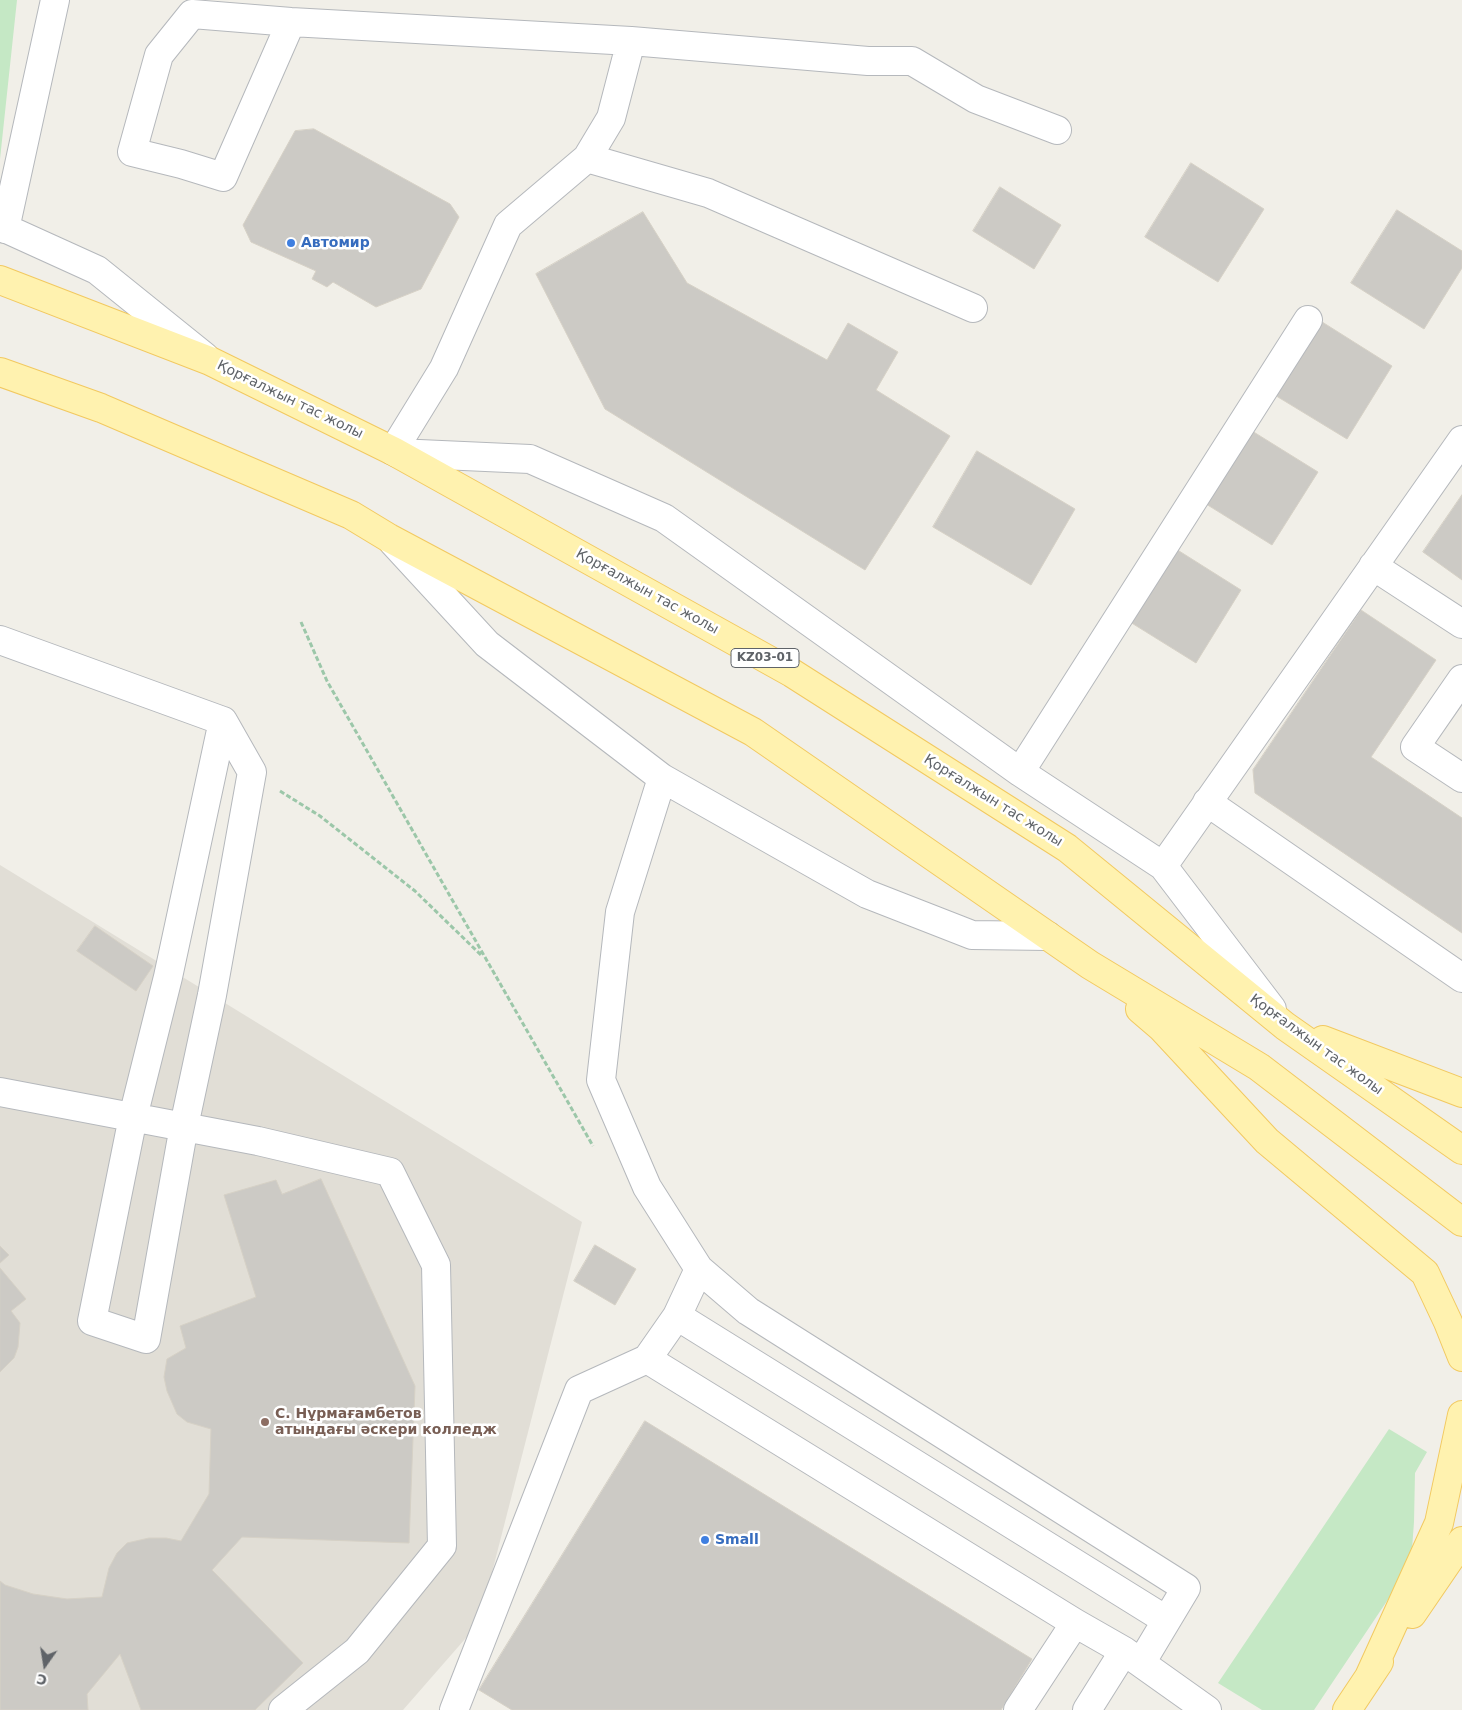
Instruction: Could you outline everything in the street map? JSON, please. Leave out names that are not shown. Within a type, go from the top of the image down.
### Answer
[{"type":"main road","name":"Қорғалжын тас жолы","points":[[0,280],[210,361],[395,452],[792,673],[1067,848],[1285,1026],[1462,1150]]},
{"type":"main road","points":[[0,372],[110,412],[351,515],[390,538],[753,732],[1090,965],[1259,1067],[1462,1222]]},
{"type":"main road","points":[[1090,965],[1161,1028],[1267,1141],[1425,1273],[1462,1357]]},
{"type":"main road","points":[[1285,1026],[1462,1093]]},
{"type":"main road","points":[[1369,1677],[1439,1523],[1462,1415]]},
{"type":"main road","points":[[1347,1710],[1462,1541]]},
{"type":"street","points":[[54,0],[3,227],[97,270],[210,361]]},
{"type":"street","points":[[291,22],[223,177],[182,164],[132,152],[159,56],[192,14],[291,22],[631,41],[868,61],[912,61],[976,99],[1058,130]]},
{"type":"street","points":[[631,41],[611,118],[587,158],[508,225],[444,368],[395,452],[530,459],[664,518],[1020,772],[1163,866],[1285,1026]]},
{"type":"street","points":[[587,158],[708,193],[973,308]]},
{"type":"street","points":[[1020,772],[1308,320]]},
{"type":"street","points":[[1163,866],[1462,440]]},
{"type":"street","points":[[390,538],[487,644],[662,778],[867,894],[972,935],[1048,936]]},
{"type":"street","points":[[1373,566],[1462,624]]},
{"type":"street","points":[[0,640],[223,721],[252,772],[212,995],[184,1126],[146,1339],[92,1321],[133,1117],[168,977],[223,721]]},
{"type":"street","points":[[1462,679],[1415,747],[1462,778]]},
{"type":"street","points":[[662,778],[620,912],[601,1080],[646,1187],[699,1269],[748,1311],[1186,1588],[1166,1620],[1087,1710]]},
{"type":"street","points":[[1207,802],[1462,978]]},
{"type":"street","points":[[0,1092],[258,1141],[390,1172],[436,1265],[442,1546],[357,1651],[283,1710]]},
{"type":"street","points":[[454,1710],[579,1390],[647,1359],[677,1316],[699,1269]]},
{"type":"street","points":[[677,1316],[1166,1620]]},
{"type":"street","points":[[647,1359],[1132,1657],[1206,1710]]},
{"type":"street","points":[[1018,1710],[1075,1623]]},
{"type":"path","points":[[301,622],[327,681],[595,1150]]},
{"type":"path","points":[[252,772],[320,816],[415,891],[486,960]]},
{"type":"shaded area","name":"С. Нұрмағамбетов атындағы әскери колледж","points":[[0,865],[582,1222],[479,1623],[403,1710],[0,1710]]},
{"type":"green space","points":[[0,0],[17,0],[0,159]]},
{"type":"green space","points":[[1389,1429],[1427,1452],[1415,1473],[1412,1549],[1391,1595],[1314,1710],[1262,1710],[1218,1683]]},
{"type":"building","points":[[314,129],[450,204],[459,217],[421,289],[376,307],[333,282],[327,287],[312,279],[316,271],[251,242],[243,225],[295,131]]},
{"type":"building","points":[[1191,163],[1264,209],[1218,282],[1145,237]]},
{"type":"building","points":[[1000,187],[1061,225],[1034,269],[973,231]]},
{"type":"building","points":[[1397,210],[1462,251],[1462,268],[1424,329],[1351,283]]},
{"type":"building","points":[[643,212],[687,283],[827,360],[848,323],[898,352],[876,390],[950,436],[865,570],[605,409],[536,274]]},
{"type":"building","points":[[1319,320],[1392,366],[1347,439],[1273,394]]},
{"type":"building","points":[[1244,426],[1318,472],[1272,545],[1198,499]]},
{"type":"building","points":[[977,451],[1075,509],[1031,585],[933,527]]},
{"type":"building","points":[[1462,495],[1462,580],[1423,552]]},
{"type":"building","points":[[1168,544],[1241,590],[1196,663],[1122,617]]},
{"type":"building","points":[[1361,610],[1436,660],[1371,757],[1462,818],[1462,933],[1255,793],[1253,770]]},
{"type":"building","points":[[95,926],[153,966],[136,991],[77,951]]},
{"type":"building","points":[[321,1179],[415,1386],[409,1543],[242,1537],[212,1570],[303,1663],[255,1710],[141,1710],[120,1654],[87,1694],[88,1710],[0,1710],[0,1581],[5,1585],[33,1594],[67,1599],[102,1597],[109,1568],[117,1553],[127,1543],[149,1538],[166,1538],[181,1541],[209,1494],[211,1429],[187,1422],[177,1414],[167,1391],[164,1377],[167,1359],[186,1348],[180,1326],[256,1297],[224,1195],[276,1180],[282,1194]]},
{"type":"building","points":[[595,1245],[636,1269],[615,1305],[574,1281]]},
{"type":"building","points":[[0,1246],[9,1255],[0,1263]]},
{"type":"building","points":[[0,1268],[26,1299],[11,1311],[20,1323],[18,1347],[14,1358],[0,1372]]},
{"type":"building","name":"Small","points":[[645,1421],[1032,1659],[1001,1710],[512,1710],[479,1690]]},
{"type":"place","name":"Автомир","points":[[291,243]]},
{"type":"place","name":"С. Нұрмағамбетов атындағы әскери колледж","points":[[265,1422]]},
{"type":"place","name":"Small","points":[[705,1540]]}]
